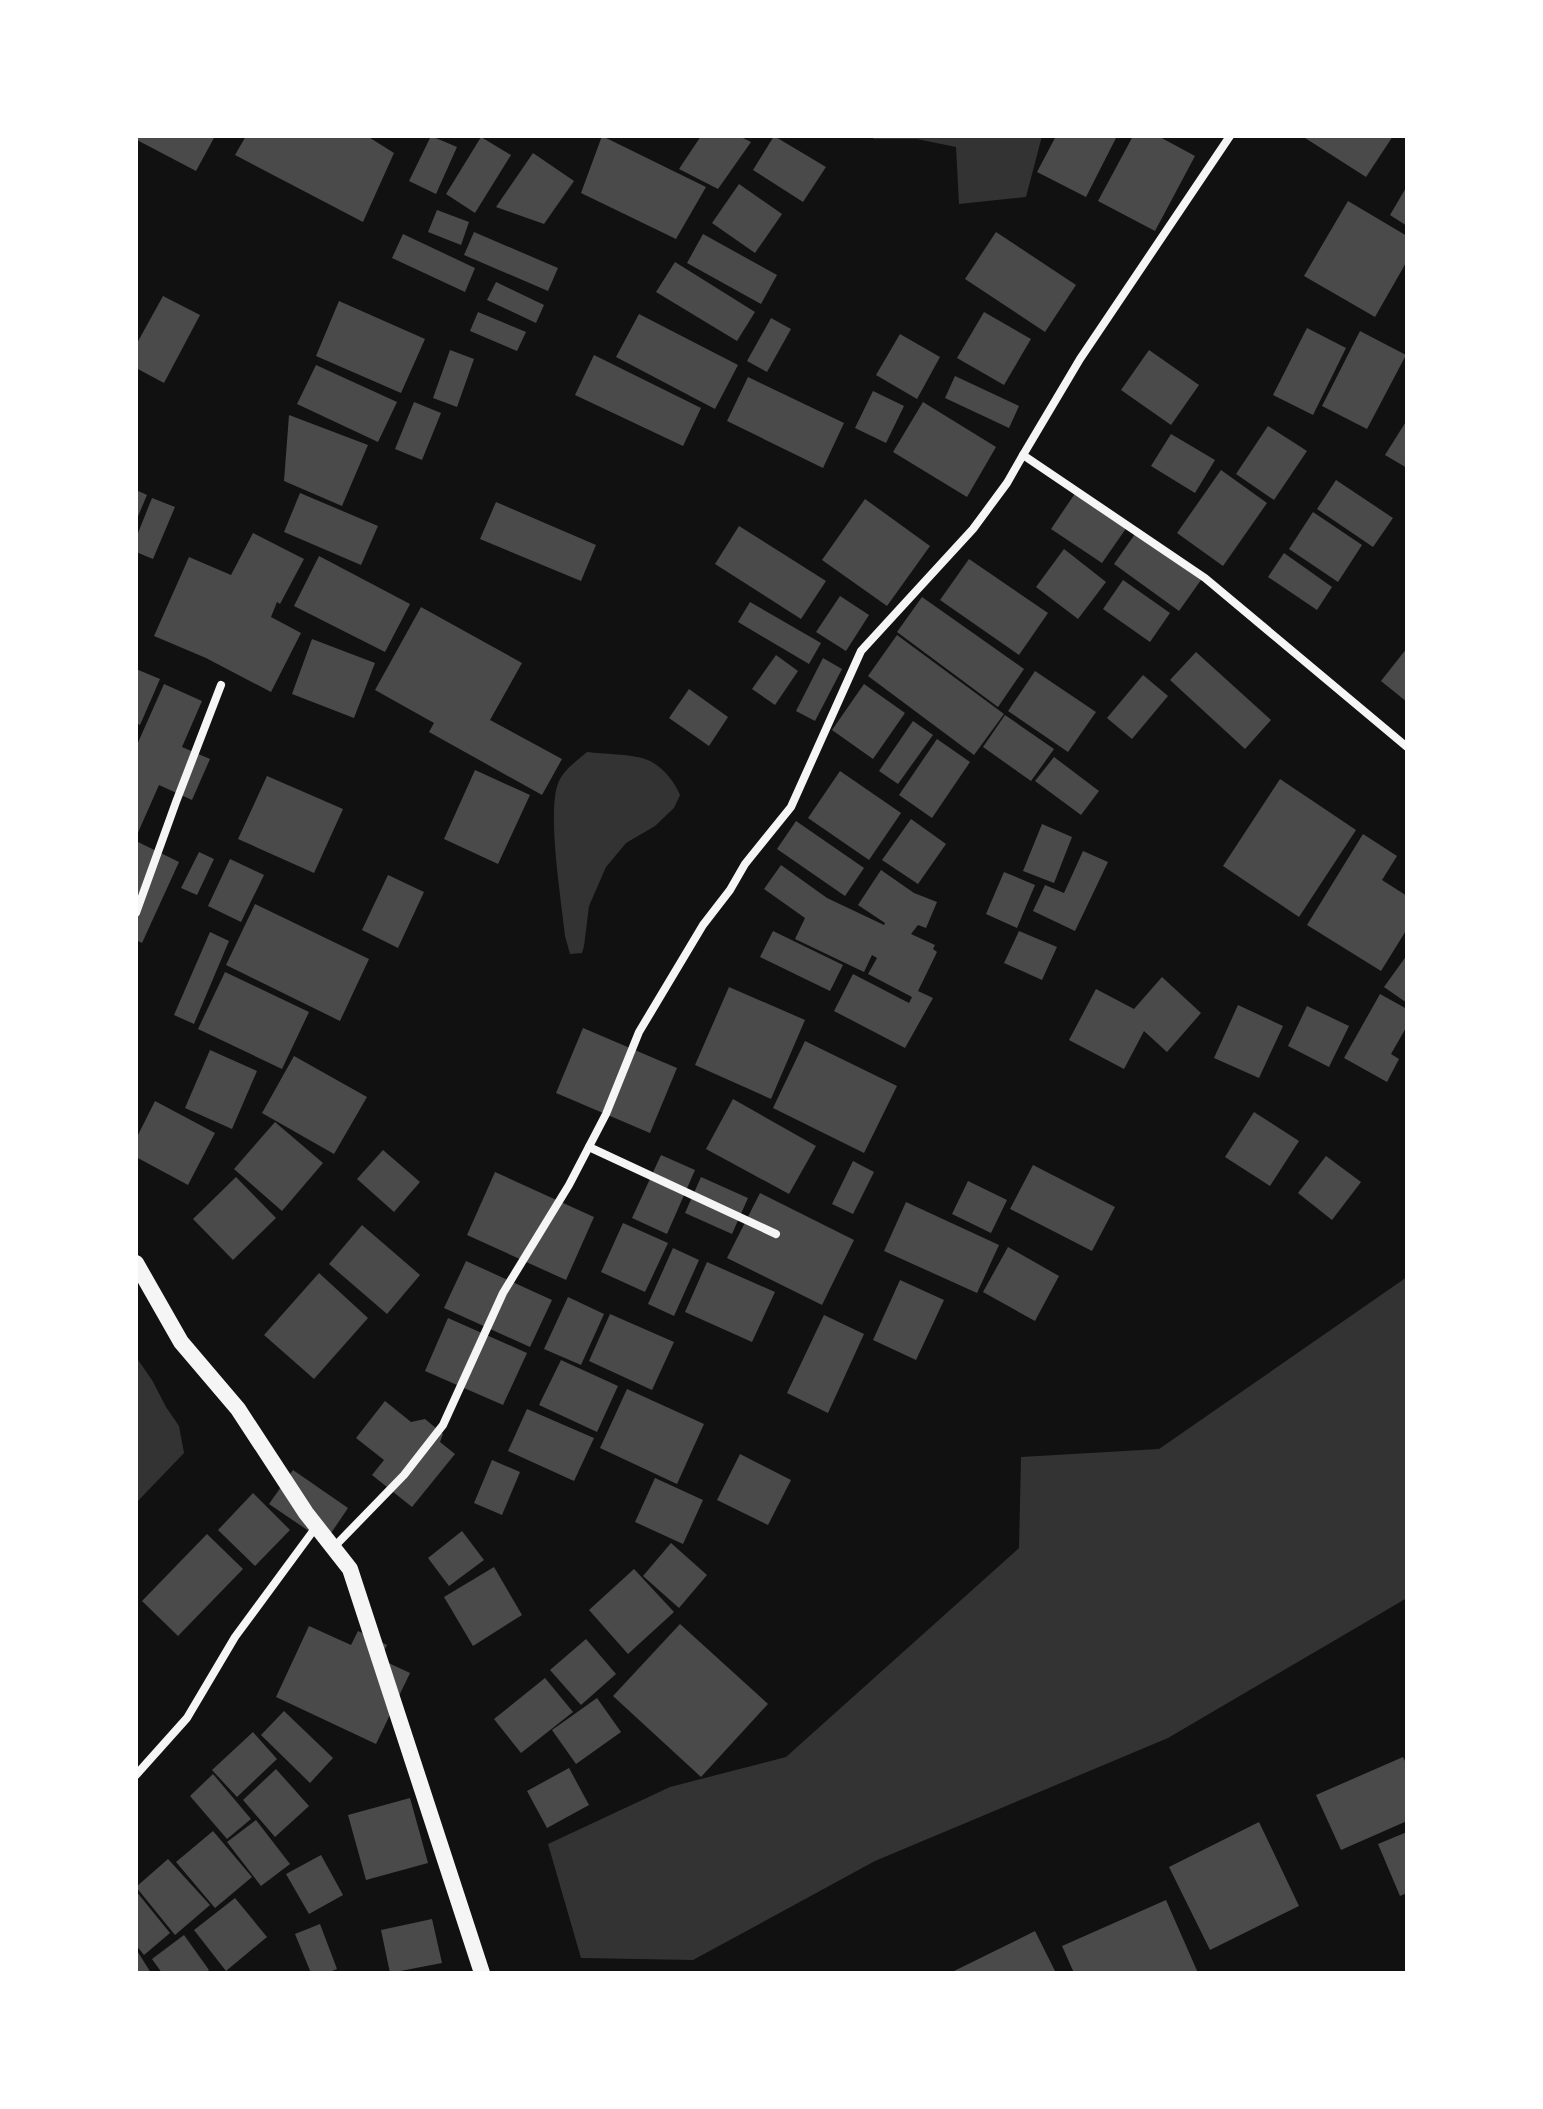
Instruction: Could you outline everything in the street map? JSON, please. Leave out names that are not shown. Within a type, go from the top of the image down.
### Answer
[{"type":"main road","points":[[136,1263],[181,1342],[238,1409],[306,1513],[350,1569],[482,1973]]},
{"type":"street","points":[[333,1548],[404,1475],[443,1425],[503,1293],[569,1185],[606,1114],[639,1032],[703,925],[745,864],[791,807],[861,651],[973,529],[1007,483],[1080,359],[1230,136]]},
{"type":"street","points":[[1023,455],[1205,578],[1407,747]]},
{"type":"street","points":[[136,913],[221,685]]},
{"type":"street","points":[[589,1147],[776,1234]]},
{"type":"street","points":[[136,1775],[187,1718],[235,1637],[317,1527]]},
{"type":"shaded area","points":[[874,136],[1042,136],[1026,197],[959,204],[956,147],[917,139],[873,139]]},
{"type":"shaded area","points":[[587,752],[651,761],[666,773],[680,795],[674,808],[655,826],[626,843],[606,867],[589,906],[582,953],[570,954],[558,879],[554,810],[560,779]]},
{"type":"shaded area","points":[[1407,1277],[1407,1598],[1168,1738],[875,1861],[693,1960],[581,1958],[548,1844],[670,1787],[786,1757],[1019,1548],[1021,1457],[1159,1449]]},
{"type":"shaded area","points":[[136,1357],[179,1426],[184,1453],[136,1503]]},
{"type":"building","points":[[139,136],[215,136],[196,171],[137,140]]},
{"type":"building","points":[[246,136],[367,136],[394,153],[363,222],[235,155]]},
{"type":"building","points":[[431,136],[457,147],[436,194],[409,181]]},
{"type":"building","points":[[602,136],[706,187],[676,239],[581,193]]},
{"type":"building","points":[[701,136],[739,136],[751,142],[718,189],[679,169]]},
{"type":"building","points":[[774,136],[826,167],[803,202],[753,170]]},
{"type":"building","points":[[1056,136],[1117,136],[1086,197],[1037,172]]},
{"type":"building","points":[[1133,136],[1158,136],[1195,156],[1155,231],[1098,201]]},
{"type":"building","points":[[1302,136],[1393,136],[1366,177]]},
{"type":"building","points":[[481,137],[511,155],[475,213],[446,194]]},
{"type":"building","points":[[533,153],[574,181],[544,224],[496,207]]},
{"type":"building","points":[[739,184],[782,214],[755,253],[712,223]]},
{"type":"building","points":[[1407,186],[1407,226],[1390,215]]},
{"type":"building","points":[[1348,201],[1407,236],[1407,261],[1375,317],[1304,276]]},
{"type":"building","points":[[437,210],[469,222],[461,245],[428,232]]},
{"type":"building","points":[[474,232],[558,268],[548,291],[464,255]]},
{"type":"building","points":[[996,232],[1076,285],[1045,332],[965,279]]},
{"type":"building","points":[[403,234],[475,268],[465,292],[392,258]]},
{"type":"building","points":[[703,234],[777,275],[761,304],[687,263]]},
{"type":"building","points":[[675,262],[755,312],[737,341],[656,292]]},
{"type":"building","points":[[496,282],[544,305],[536,323],[487,300]]},
{"type":"building","points":[[163,296],[200,315],[164,383],[136,368],[136,345]]},
{"type":"building","points":[[339,301],[425,339],[401,393],[316,356]]},
{"type":"building","points":[[478,312],[526,332],[517,351],[470,331]]},
{"type":"building","points":[[984,312],[1031,339],[1004,385],[957,358]]},
{"type":"building","points":[[639,314],[738,365],[715,409],[616,357]]},
{"type":"building","points":[[771,318],[791,329],[767,372],[747,361]]},
{"type":"building","points":[[1307,328],[1346,348],[1313,415],[1273,395]]},
{"type":"building","points":[[1360,331],[1406,355],[1367,429],[1322,406]]},
{"type":"building","points":[[900,334],[940,357],[917,399],[876,375]]},
{"type":"building","points":[[450,350],[474,359],[457,407],[433,398]]},
{"type":"building","points":[[1149,350],[1199,385],[1171,425],[1121,390]]},
{"type":"building","points":[[594,355],[701,408],[683,446],[575,395]]},
{"type":"building","points":[[316,365],[397,402],[378,442],[297,404]]},
{"type":"building","points":[[955,376],[1019,406],[1009,428],[945,398]]},
{"type":"building","points":[[748,377],[844,423],[823,468],[727,421]]},
{"type":"building","points":[[873,391],[904,406],[886,443],[855,428]]},
{"type":"building","points":[[414,402],[441,413],[422,460],[395,449]]},
{"type":"building","points":[[923,402],[996,447],[967,497],[893,452]]},
{"type":"building","points":[[289,415],[368,445],[342,506],[284,481]]},
{"type":"building","points":[[1407,420],[1407,468],[1385,455]]},
{"type":"building","points":[[1268,426],[1307,451],[1274,500],[1236,474]]},
{"type":"building","points":[[1171,434],[1215,460],[1195,493],[1151,466]]},
{"type":"building","points":[[1221,470],[1267,503],[1223,566],[1177,533]]},
{"type":"building","points":[[1336,480],[1393,518],[1373,547],[1317,509]]},
{"type":"building","points":[[136,490],[147,495],[136,521]]},
{"type":"building","points":[[1076,492],[1127,527],[1102,563],[1051,529]]},
{"type":"building","points":[[300,493],[378,526],[361,565],[284,532]]},
{"type":"building","points":[[152,498],[175,507],[153,559],[136,552],[136,538]]},
{"type":"building","points":[[865,499],[930,546],[887,606],[822,560]]},
{"type":"building","points":[[496,502],[596,545],[581,581],[480,539]]},
{"type":"building","points":[[1313,512],[1362,545],[1338,582],[1289,549]]},
{"type":"building","points":[[739,526],[826,581],[801,619],[715,564]]},
{"type":"building","points":[[253,533],[304,559],[271,617],[301,633],[271,692],[206,658],[154,636],[189,557],[231,575]]},
{"type":"building","points":[[1135,534],[1201,580],[1179,611],[1114,564]]},
{"type":"building","points":[[1064,549],[1106,582],[1078,619],[1036,587]]},
{"type":"building","points":[[1284,553],[1332,587],[1317,610],[1268,577]]},
{"type":"building","points":[[319,556],[410,604],[385,652],[294,606]]},
{"type":"building","points":[[969,559],[1048,613],[1019,655],[940,600]]},
{"type":"building","points":[[1123,580],[1170,613],[1150,642],[1103,609]]},
{"type":"building","points":[[840,596],[869,615],[846,651],[816,632]]},
{"type":"building","points":[[922,597],[1024,669],[998,707],[897,632]]},
{"type":"building","points":[[750,602],[821,643],[809,664],[738,622]]},
{"type":"building","points":[[421,607],[522,663],[490,720],[562,759],[542,795],[429,732],[434,723],[375,690]]},
{"type":"building","points":[[897,635],[1004,714],[974,755],[868,676]]},
{"type":"building","points":[[312,639],[375,663],[354,718],[292,694]]},
{"type":"building","points":[[1407,648],[1407,702],[1381,681]]},
{"type":"building","points":[[1196,652],[1271,720],[1245,749],[1170,680]]},
{"type":"building","points":[[776,655],[798,671],[775,705],[752,689]]},
{"type":"building","points":[[823,658],[842,669],[815,721],[796,711]]},
{"type":"building","points":[[136,669],[160,679],[140,725],[136,723]]},
{"type":"building","points":[[1035,671],[1096,712],[1068,752],[1008,711]]},
{"type":"building","points":[[1143,675],[1168,696],[1132,739],[1107,718]]},
{"type":"building","points":[[164,684],[202,701],[182,747],[210,759],[192,800],[159,785],[136,837],[136,747]]},
{"type":"building","points":[[864,684],[905,713],[873,759],[832,730]]},
{"type":"building","points":[[689,689],[728,717],[709,746],[669,718]]},
{"type":"building","points":[[1005,715],[1054,749],[1031,781],[983,747]]},
{"type":"building","points":[[913,721],[933,735],[898,784],[879,771]]},
{"type":"building","points":[[937,739],[970,762],[932,818],[899,795]]},
{"type":"building","points":[[1054,757],[1099,791],[1081,815],[1035,781]]},
{"type":"building","points":[[475,770],[530,795],[498,864],[444,839]]},
{"type":"building","points":[[840,771],[901,813],[869,860],[808,818]]},
{"type":"building","points":[[267,776],[343,809],[314,873],[238,839]]},
{"type":"building","points":[[1280,779],[1356,830],[1299,917],[1223,866]]},
{"type":"building","points":[[911,819],[946,844],[918,884],[882,860]]},
{"type":"building","points":[[796,821],[864,868],[845,896],[777,849]]},
{"type":"building","points":[[1042,824],[1072,837],[1054,883],[1023,871]]},
{"type":"building","points":[[1363,834],[1397,856],[1382,880],[1407,896],[1407,929],[1381,971],[1307,925]]},
{"type":"building","points":[[136,841],[179,862],[142,943],[136,940]]},
{"type":"building","points":[[1083,851],[1108,862],[1075,931],[1033,911],[1045,885],[1064,893]]},
{"type":"building","points":[[199,852],[214,859],[197,895],[181,888]]},
{"type":"building","points":[[230,859],[264,875],[241,922],[208,906]]},
{"type":"building","points":[[781,865],[827,898],[884,925],[858,905],[881,870],[914,893],[937,902],[926,928],[918,925],[911,934],[935,945],[933,949],[937,952],[918,991],[933,998],[905,1048],[834,1011],[853,974],[909,1003],[912,997],[868,974],[877,958],[872,955],[864,972],[795,939],[805,918],[764,889]]},
{"type":"building","points":[[1004,872],[1035,885],[1017,928],[986,914]]},
{"type":"building","points":[[388,875],[424,892],[398,948],[362,930]]},
{"type":"building","points":[[255,904],[369,959],[340,1021],[226,965]]},
{"type":"building","points":[[773,931],[843,965],[830,991],[760,957]]},
{"type":"building","points":[[1019,931],[1057,947],[1042,980],[1004,963]]},
{"type":"building","points":[[210,932],[229,941],[194,1024],[174,1015]]},
{"type":"building","points":[[1407,955],[1407,1003],[1384,987]]},
{"type":"building","points":[[225,972],[309,1012],[282,1069],[198,1029]]},
{"type":"building","points":[[1162,977],[1201,1013],[1167,1052],[1144,1031],[1124,1069],[1069,1040],[1096,989],[1134,1009]]},
{"type":"building","points":[[729,987],[805,1020],[771,1099],[695,1065]]},
{"type":"building","points":[[1380,994],[1407,1009],[1407,1026],[1391,1054],[1399,1059],[1387,1082],[1344,1058]]},
{"type":"building","points":[[1238,1005],[1283,1026],[1259,1078],[1214,1058]]},
{"type":"building","points":[[1307,1006],[1349,1026],[1329,1067],[1288,1046]]},
{"type":"building","points":[[583,1028],[677,1068],[650,1133],[556,1093]]},
{"type":"building","points":[[805,1041],[897,1086],[864,1153],[773,1108]]},
{"type":"building","points":[[210,1050],[257,1071],[232,1129],[185,1108]]},
{"type":"building","points":[[294,1056],[367,1097],[334,1154],[262,1113]]},
{"type":"building","points":[[733,1099],[816,1146],[789,1194],[706,1149]]},
{"type":"building","points":[[155,1101],[215,1133],[188,1185],[136,1157],[136,1139]]},
{"type":"building","points":[[1254,1112],[1299,1141],[1270,1186],[1225,1157]]},
{"type":"building","points":[[275,1122],[323,1163],[282,1211],[234,1169]]},
{"type":"building","points":[[383,1150],[420,1182],[394,1212],[357,1179]]},
{"type":"building","points":[[661,1155],[695,1170],[667,1234],[632,1218]]},
{"type":"building","points":[[1326,1156],[1361,1182],[1332,1220],[1298,1193]]},
{"type":"building","points":[[853,1161],[874,1172],[853,1214],[832,1204]]},
{"type":"building","points":[[1033,1165],[1115,1207],[1092,1251],[1010,1209]]},
{"type":"building","points":[[495,1172],[594,1217],[566,1280],[467,1235]]},
{"type":"building","points":[[236,1177],[276,1218],[233,1260],[193,1219]]},
{"type":"building","points":[[701,1177],[748,1198],[732,1234],[685,1213]]},
{"type":"building","points":[[968,1181],[1007,1200],[991,1233],[952,1214]]},
{"type":"building","points":[[760,1193],[854,1240],[822,1305],[727,1258]]},
{"type":"building","points":[[906,1202],[999,1245],[977,1293],[884,1251]]},
{"type":"building","points":[[623,1223],[668,1243],[645,1292],[601,1272]]},
{"type":"building","points":[[362,1225],[420,1275],[387,1314],[329,1264]]},
{"type":"building","points":[[1008,1247],[1059,1276],[1035,1321],[983,1292]]},
{"type":"building","points":[[673,1248],[699,1260],[674,1316],[648,1304]]},
{"type":"building","points":[[466,1261],[552,1300],[530,1347],[444,1308]]},
{"type":"building","points":[[707,1262],[775,1292],[752,1342],[685,1312]]},
{"type":"building","points":[[319,1273],[368,1318],[314,1379],[264,1335]]},
{"type":"building","points":[[900,1280],[944,1300],[916,1360],[873,1340]]},
{"type":"building","points":[[568,1297],[604,1314],[581,1365],[544,1349]]},
{"type":"building","points":[[610,1314],[674,1342],[652,1390],[589,1361]]},
{"type":"building","points":[[824,1315],[864,1334],[828,1413],[787,1393]]},
{"type":"building","points":[[448,1318],[527,1353],[503,1405],[425,1371]]},
{"type":"building","points":[[561,1360],[618,1386],[597,1432],[539,1405]]},
{"type":"building","points":[[627,1389],[704,1424],[677,1484],[600,1448]]},
{"type":"building","points":[[385,1401],[411,1422],[425,1419],[443,1434],[440,1442],[455,1454],[412,1507],[372,1475],[384,1460],[356,1438]]},
{"type":"building","points":[[527,1409],[594,1438],[574,1481],[508,1451]]},
{"type":"building","points":[[740,1454],[791,1480],[768,1525],[717,1500]]},
{"type":"building","points":[[492,1460],[520,1472],[502,1515],[474,1503]]},
{"type":"building","points":[[293,1470],[348,1508],[325,1542],[269,1504]]},
{"type":"building","points":[[655,1478],[703,1500],[683,1544],[635,1522]]},
{"type":"building","points":[[253,1493],[290,1530],[255,1566],[218,1530]]},
{"type":"building","points":[[462,1531],[484,1560],[449,1586],[428,1558]]},
{"type":"building","points":[[207,1534],[243,1569],[178,1636],[142,1601]]},
{"type":"building","points":[[671,1543],[707,1575],[679,1608],[643,1576]]},
{"type":"building","points":[[494,1567],[522,1615],[473,1646],[444,1597]]},
{"type":"building","points":[[634,1569],[674,1612],[628,1654],[589,1610]]},
{"type":"building","points":[[680,1624],[768,1704],[701,1777],[613,1696]]},
{"type":"building","points":[[309,1626],[351,1645],[358,1631],[387,1645],[380,1659],[410,1673],[376,1744],[276,1697]]},
{"type":"building","points":[[586,1639],[616,1674],[581,1705],[550,1670]]},
{"type":"building","points":[[545,1678],[573,1712],[521,1753],[494,1719]]},
{"type":"building","points":[[597,1698],[621,1732],[576,1764],[552,1730]]},
{"type":"building","points":[[284,1711],[333,1758],[310,1783],[261,1735]]},
{"type":"building","points":[[253,1732],[277,1759],[237,1797],[212,1770]]},
{"type":"building","points":[[1403,1757],[1407,1765],[1407,1821],[1341,1850],[1316,1795]]},
{"type":"building","points":[[569,1768],[589,1805],[547,1828],[527,1791]]},
{"type":"building","points":[[276,1769],[309,1806],[275,1837],[243,1800]]},
{"type":"building","points":[[213,1774],[251,1819],[227,1839],[190,1796]]},
{"type":"building","points":[[410,1798],[428,1863],[366,1880],[348,1815]]},
{"type":"building","points":[[256,1820],[290,1864],[261,1886],[227,1842]]},
{"type":"building","points":[[1259,1822],[1299,1906],[1210,1950],[1169,1867]]},
{"type":"building","points":[[213,1831],[252,1877],[215,1908],[176,1862]]},
{"type":"building","points":[[1407,1832],[1407,1893],[1400,1896],[1378,1844]]},
{"type":"building","points":[[321,1855],[343,1895],[309,1914],[286,1874]]},
{"type":"building","points":[[168,1859],[210,1905],[175,1935],[136,1887]]},
{"type":"building","points":[[136,1891],[170,1933],[144,1955],[136,1945]]},
{"type":"building","points":[[235,1898],[267,1937],[226,1971],[194,1930]]},
{"type":"building","points":[[1166,1900],[1198,1973],[1074,1973],[1062,1946]]},
{"type":"building","points":[[432,1919],[442,1963],[390,1973],[381,1930]]},
{"type":"building","points":[[320,1924],[337,1969],[327,1973],[311,1973],[295,1934]]},
{"type":"building","points":[[1035,1931],[1056,1973],[950,1973]]},
{"type":"building","points":[[184,1935],[209,1970],[205,1973],[162,1973],[152,1959]]},
{"type":"building","points":[[136,1949],[151,1973],[136,1973]]}]
